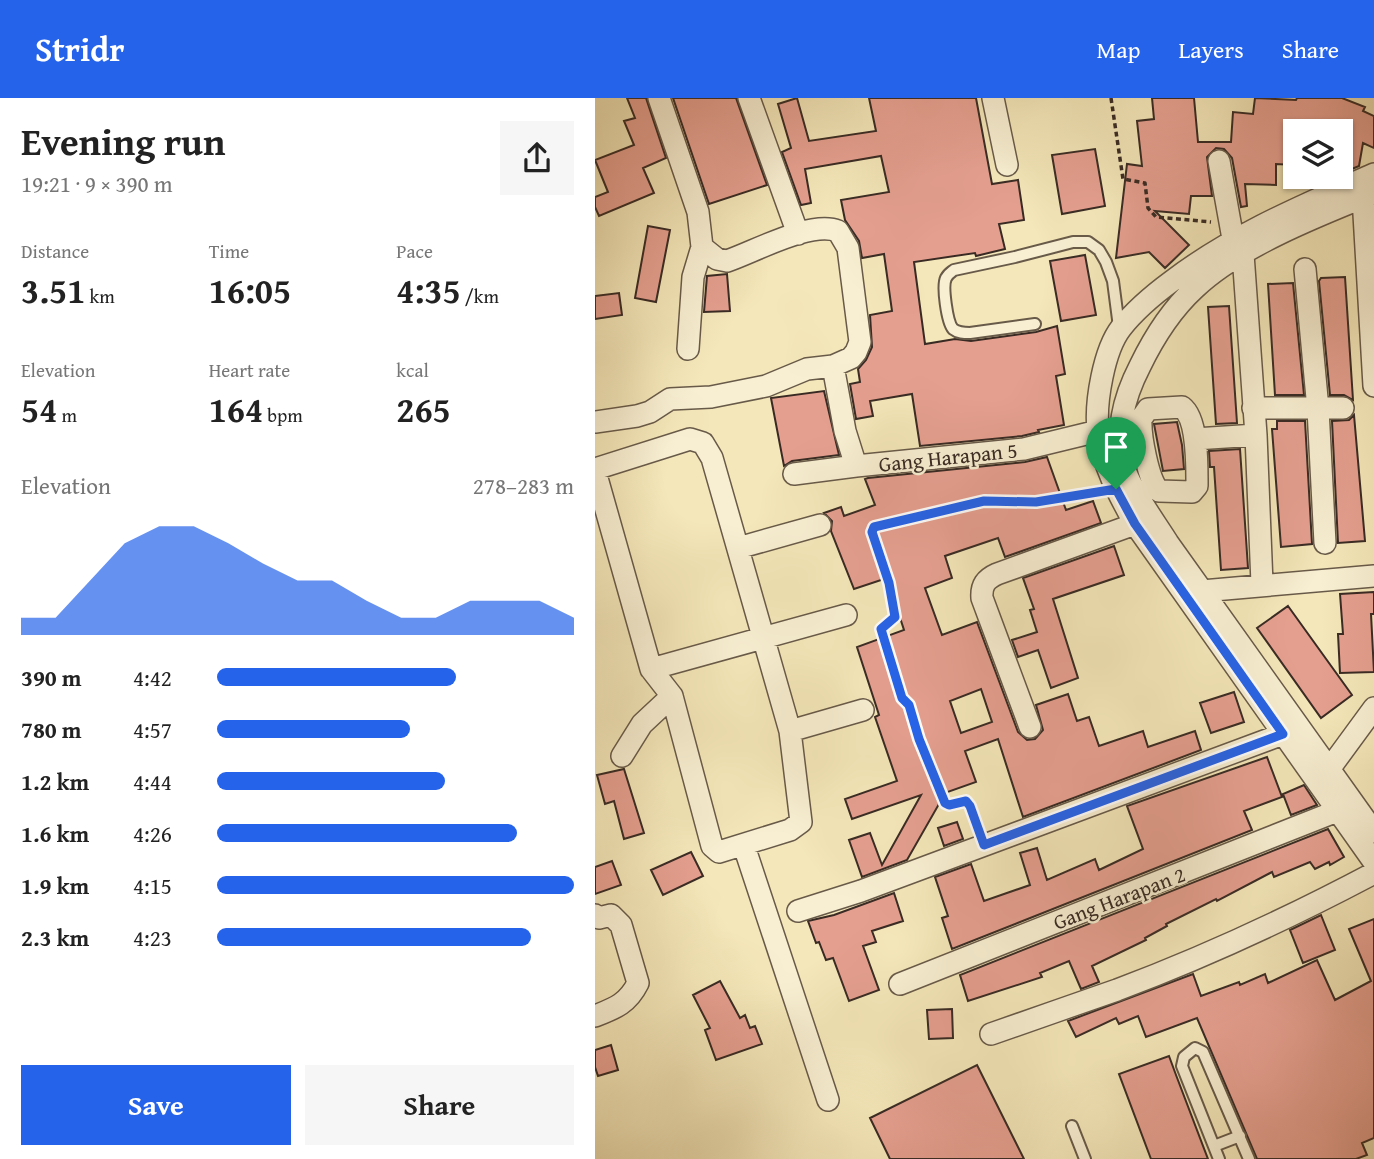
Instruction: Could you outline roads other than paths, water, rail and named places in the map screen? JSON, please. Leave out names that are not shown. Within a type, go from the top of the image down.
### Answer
[{"type":"street","points":[[659,98],[698,212],[702,247],[693,277],[688,349]]},
{"type":"street","points":[[749,98],[798,234]]},
{"type":"street","points":[[992,98],[1007,165]]},
{"type":"street","points":[[1219,161],[1235,239],[1256,435],[1262,584]]},
{"type":"street","points":[[1374,174],[1281,215],[1235,239],[1143,302],[1119,330],[1104,367],[1100,385],[1098,431],[1116,489],[1135,524],[1374,862]]},
{"type":"street","points":[[1374,386],[1369,195],[1291,229],[1235,239],[1161,328],[1125,397],[1120,425],[1125,471],[1168,543],[1374,832]]},
{"type":"street","points":[[595,422],[637,416],[650,412],[670,399],[711,397],[755,388],[807,369],[833,366],[851,358],[856,352],[860,342],[848,248],[838,230],[832,228],[798,234],[727,261],[717,259],[702,247]]},
{"type":"street","points":[[1305,269],[1318,409],[1325,543]]},
{"type":"street","name":"Gang Harapan 5","points":[[833,366],[845,431],[856,466],[1024,449],[1098,431]]},
{"type":"street","points":[[1253,408],[1343,408]]},
{"type":"street","points":[[1195,439],[1256,435]]},
{"type":"street","points":[[690,439],[703,443],[712,458],[790,731],[801,822],[790,830],[719,852],[712,846],[672,696],[651,670],[595,470],[690,439]]},
{"type":"street","points":[[794,474],[856,466]]},
{"type":"street","points":[[1030,727],[981,589],[997,574],[1135,524]]},
{"type":"street","points":[[738,548],[820,525]]},
{"type":"street","points":[[1202,591],[1374,576]]},
{"type":"street","points":[[651,670],[846,615]]},
{"type":"street","points":[[622,756],[642,724],[672,696]]},
{"type":"street","points":[[1330,768],[1374,708]]},
{"type":"street","points":[[790,731],[863,710]]},
{"type":"street","points":[[797,911],[861,891],[1283,734]]},
{"type":"street","name":"Gang Harapan 2","points":[[900,984],[1338,811]]},
{"type":"street","points":[[744,846],[828,1100]]},
{"type":"street","points":[[991,1034],[1119,989],[1188,960],[1260,929],[1374,873]]},
{"type":"street","points":[[595,915],[599,918],[611,915],[621,925],[638,983],[630,998],[611,1011],[595,1016]]},
{"type":"lane","points":[[1035,324],[960,333],[950,322],[944,289],[947,275],[954,270],[1063,244],[1088,242],[1099,250],[1113,281],[1119,330]]},
{"type":"lane","points":[[1219,1159],[1182,1066],[1188,1052],[1195,1048],[1203,1052],[1249,1159]]},
{"type":"lane","points":[[1072,1126],[1085,1159]]},
{"type":"lane","points":[[1214,1146],[1240,1136]]}]
